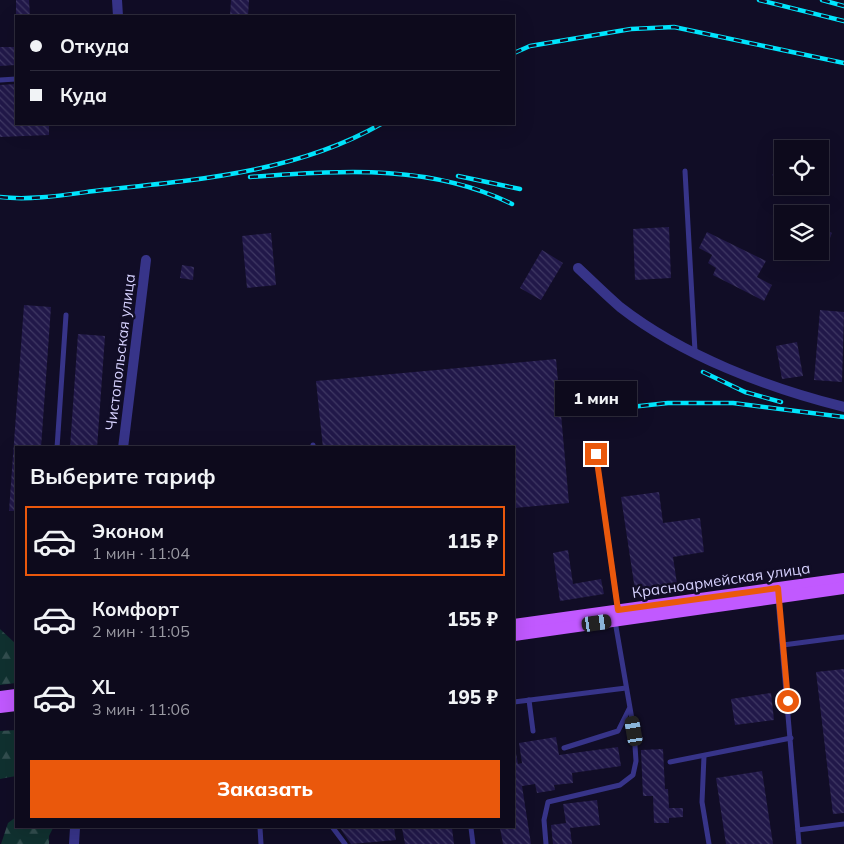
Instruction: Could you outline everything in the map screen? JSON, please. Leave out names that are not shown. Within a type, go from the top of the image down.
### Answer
[{"type":"main road","name":"Красноармейская улица","points":[[778,593],[844,579]]},
{"type":"main road","name":"Красноармейская улица","points":[[515,625],[616,615],[778,593],[844,588]]},
{"type":"main road","name":"Красноармейская улица","points":[[515,635],[616,615]]},
{"type":"main road","points":[[0,697],[15,695]]},
{"type":"main road","points":[[0,707],[15,704]]},
{"type":"street","points":[[117,0],[118,15]]},
{"type":"street","name":"Чистопольская улица","points":[[123,446],[146,260]]},
{"type":"street","points":[[578,268],[621,307],[664,336],[749,379],[844,407]]},
{"type":"street","points":[[74,844],[75,828]]},
{"type":"lane","points":[[0,80],[15,79]]},
{"type":"lane","points":[[685,171],[695,352]]},
{"type":"lane","points":[[56,446],[66,315]]},
{"type":"lane","points":[[546,844],[544,820],[548,802],[620,785],[633,775],[636,761],[596,454]]},
{"type":"lane","points":[[778,593],[799,844]]},
{"type":"lane","points":[[783,645],[844,637]]},
{"type":"lane","points":[[515,702],[626,688]]},
{"type":"lane","points":[[529,700],[533,731]]},
{"type":"lane","points":[[564,748],[618,731],[630,709]]},
{"type":"lane","points":[[670,762],[791,738]]},
{"type":"lane","points":[[704,756],[702,802],[710,844]]},
{"type":"lane","points":[[798,830],[844,824]]},
{"type":"lane","points":[[260,828],[261,844]]},
{"type":"lane","points":[[333,828],[345,844]]},
{"type":"lane","points":[[471,828],[473,844]]},
{"type":"green space","points":[[0,629],[15,643],[15,683],[0,685]]},
{"type":"green space","points":[[15,730],[15,776],[0,779],[0,731]]},
{"type":"green space","points":[[15,818],[15,828],[53,828],[49,836],[49,844],[1,844],[8,823]]},
{"type":"building","points":[[16,0],[29,0],[30,15],[16,15]]},
{"type":"building","points":[[231,0],[249,0],[248,15],[230,15]]},
{"type":"building","points":[[0,47],[15,47],[15,65],[0,66]]},
{"type":"building","points":[[15,84],[15,125],[49,125],[49,135],[0,137],[0,85]]},
{"type":"building","points":[[669,227],[671,278],[635,280],[633,229]]},
{"type":"building","points":[[707,232],[766,261],[757,277],[772,285],[764,301],[713,275],[716,268],[708,263],[712,255],[699,248]]},
{"type":"building","points":[[271,233],[276,285],[247,288],[242,236]]},
{"type":"building","points":[[542,250],[563,263],[541,300],[520,288]]},
{"type":"building","points":[[182,265],[194,267],[193,280],[180,278]]},
{"type":"building","points":[[24,305],[51,307],[41,446],[15,446],[15,511],[9,511]]},
{"type":"building","points":[[820,310],[844,312],[842,382],[814,380]]},
{"type":"building","points":[[78,334],[105,336],[97,446],[70,446]]},
{"type":"building","points":[[797,342],[803,376],[782,379],[776,346]]},
{"type":"building","points":[[556,359],[569,503],[515,508],[515,446],[323,446],[316,381]]},
{"type":"building","points":[[659,492],[663,523],[700,518],[704,552],[673,557],[677,584],[635,590],[621,497]]},
{"type":"building","points":[[568,550],[573,584],[601,579],[604,594],[560,601],[553,553]]},
{"type":"building","points":[[844,669],[844,813],[833,814],[816,672]]},
{"type":"building","points":[[771,693],[774,720],[735,725],[731,699]]},
{"type":"building","points":[[556,737],[559,755],[618,747],[621,766],[572,773],[573,783],[554,785],[555,790],[537,793],[535,784],[522,786],[531,844],[503,844],[500,828],[515,828],[515,748],[518,764],[522,763],[519,743]]},
{"type":"building","points":[[663,749],[665,789],[668,789],[669,808],[683,808],[683,817],[669,818],[669,823],[654,823],[653,796],[643,796],[641,750]]},
{"type":"building","points":[[762,771],[773,844],[726,844],[716,778]]},
{"type":"building","points":[[597,800],[600,825],[570,828],[572,844],[553,844],[551,825],[566,823],[563,804]]},
{"type":"building","points":[[340,828],[394,828],[396,840],[351,844]]},
{"type":"building","points":[[402,828],[452,828],[454,844],[405,844]]},
{"type":"railway","points":[[759,0],[844,21]]},
{"type":"railway","points":[[822,0],[844,6]]},
{"type":"railway","points":[[515,53],[530,46],[631,29],[674,27],[844,63]]},
{"type":"railway","points":[[0,197],[51,196],[174,182],[246,171],[315,153],[349,140],[379,125]]},
{"type":"railway","points":[[250,177],[351,172],[416,176],[449,182],[481,191],[512,204]]},
{"type":"railway","points":[[458,176],[520,189]]},
{"type":"railway","points":[[703,372],[745,392],[781,402]]},
{"type":"railway","points":[[593,411],[668,403],[733,403],[844,417]]},
{"type":"route","points":[[596,454],[618,610],[778,588],[788,701]]}]
